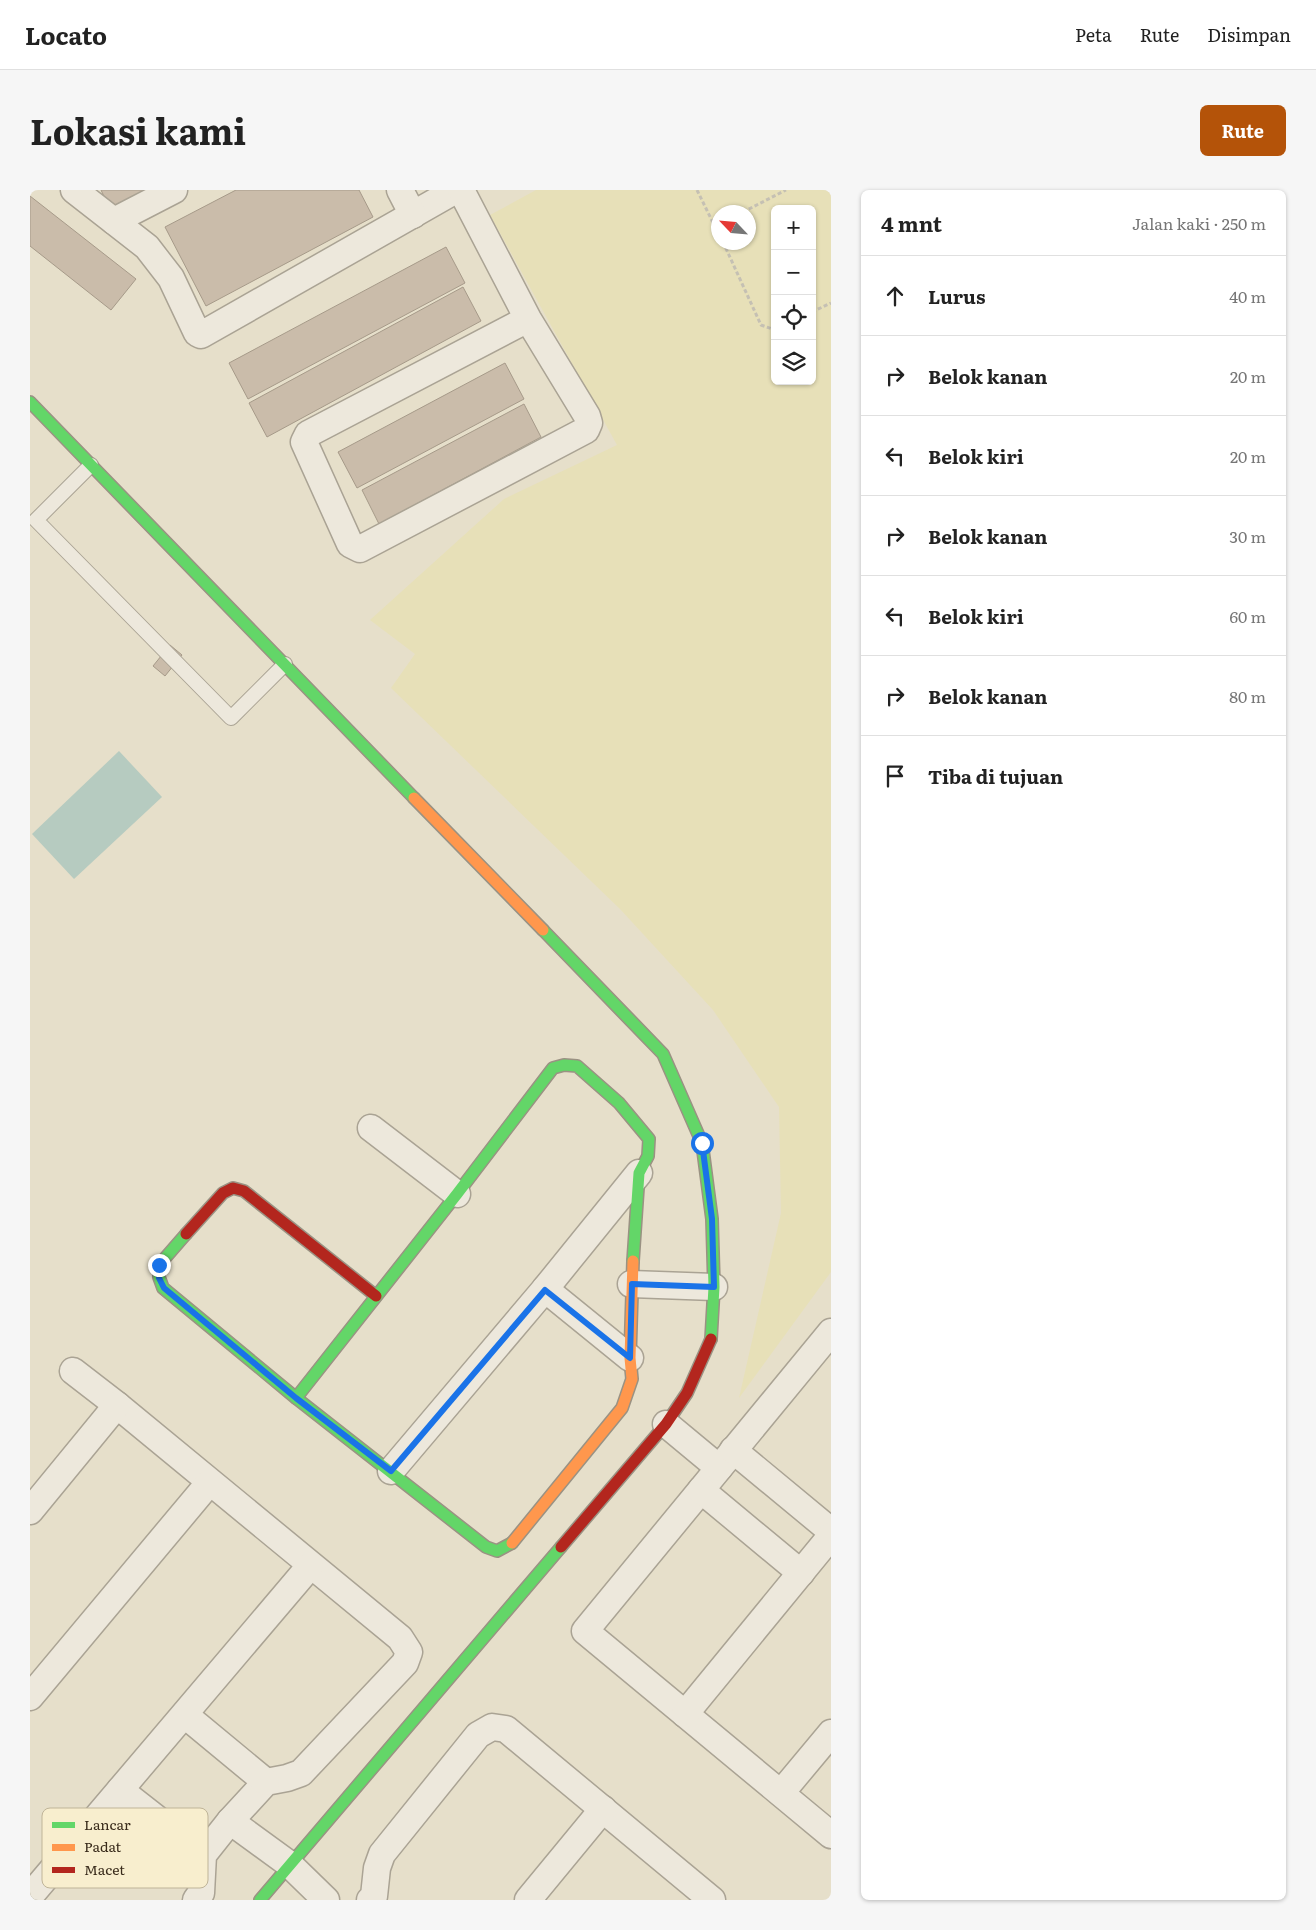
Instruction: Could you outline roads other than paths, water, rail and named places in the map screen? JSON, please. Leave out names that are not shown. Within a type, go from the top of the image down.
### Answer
[{"type":"street","points":[[74,190],[147,247],[171,278],[197,333],[201,335],[456,190]]},
{"type":"street","points":[[114,221],[174,190]]},
{"type":"street","points":[[400,190],[413,214]]},
{"type":"street","points":[[461,190],[528,319],[587,416],[589,423],[586,430],[360,549],[350,544],[304,442],[308,434],[528,319]]},
{"type":"street","points":[[30,402],[663,1054],[702,1143],[712,1219],[714,1287],[712,1336],[687,1393],[666,1424],[260,1900]]},
{"type":"street","points":[[296,1398],[457,1194],[553,1068],[564,1065],[577,1066],[619,1103],[649,1139],[648,1156],[639,1173],[545,1290],[391,1471]]},
{"type":"street","points":[[372,1128],[457,1194]]},
{"type":"street","points":[[376,1296],[244,1192],[233,1188],[223,1193],[159,1265],[159,1278],[164,1288],[296,1398],[486,1547],[497,1550],[510,1545],[622,1408],[632,1379],[630,1358],[632,1284],[639,1173]]},
{"type":"street","points":[[632,1284],[714,1287]]},
{"type":"street","points":[[545,1290],[630,1358]]},
{"type":"street","points":[[831,1332],[585,1631],[831,1835]]},
{"type":"street","points":[[73,1371],[117,1404],[310,1566],[400,1638],[409,1652],[405,1663],[301,1772],[287,1778],[266,1782],[230,1820],[208,1849]]},
{"type":"street","points":[[30,1511],[117,1404]]},
{"type":"street","points":[[666,1424],[726,1459],[828,1546],[801,1573],[685,1714]]},
{"type":"street","points":[[30,1697],[210,1483]]},
{"type":"street","points":[[701,1490],[801,1573]]},
{"type":"street","points":[[105,1808],[310,1566]]},
{"type":"street","points":[[185,1715],[266,1782]]},
{"type":"street","points":[[374,1898],[377,1868],[382,1854],[478,1735],[492,1727],[506,1729],[603,1809],[701,1897]]},
{"type":"street","points":[[781,1793],[831,1733]]},
{"type":"street","points":[[120,1790],[143,1808]]},
{"type":"street","points":[[528,1900],[603,1809]]},
{"type":"street","points":[[230,1820],[289,1864],[326,1900]]},
{"type":"street","points":[[30,1896],[42,1882]]},
{"type":"street","points":[[196,1900],[201,1888]]},
{"type":"lane","points":[[91,465],[36,520],[42,527],[231,718],[285,664]]}]
